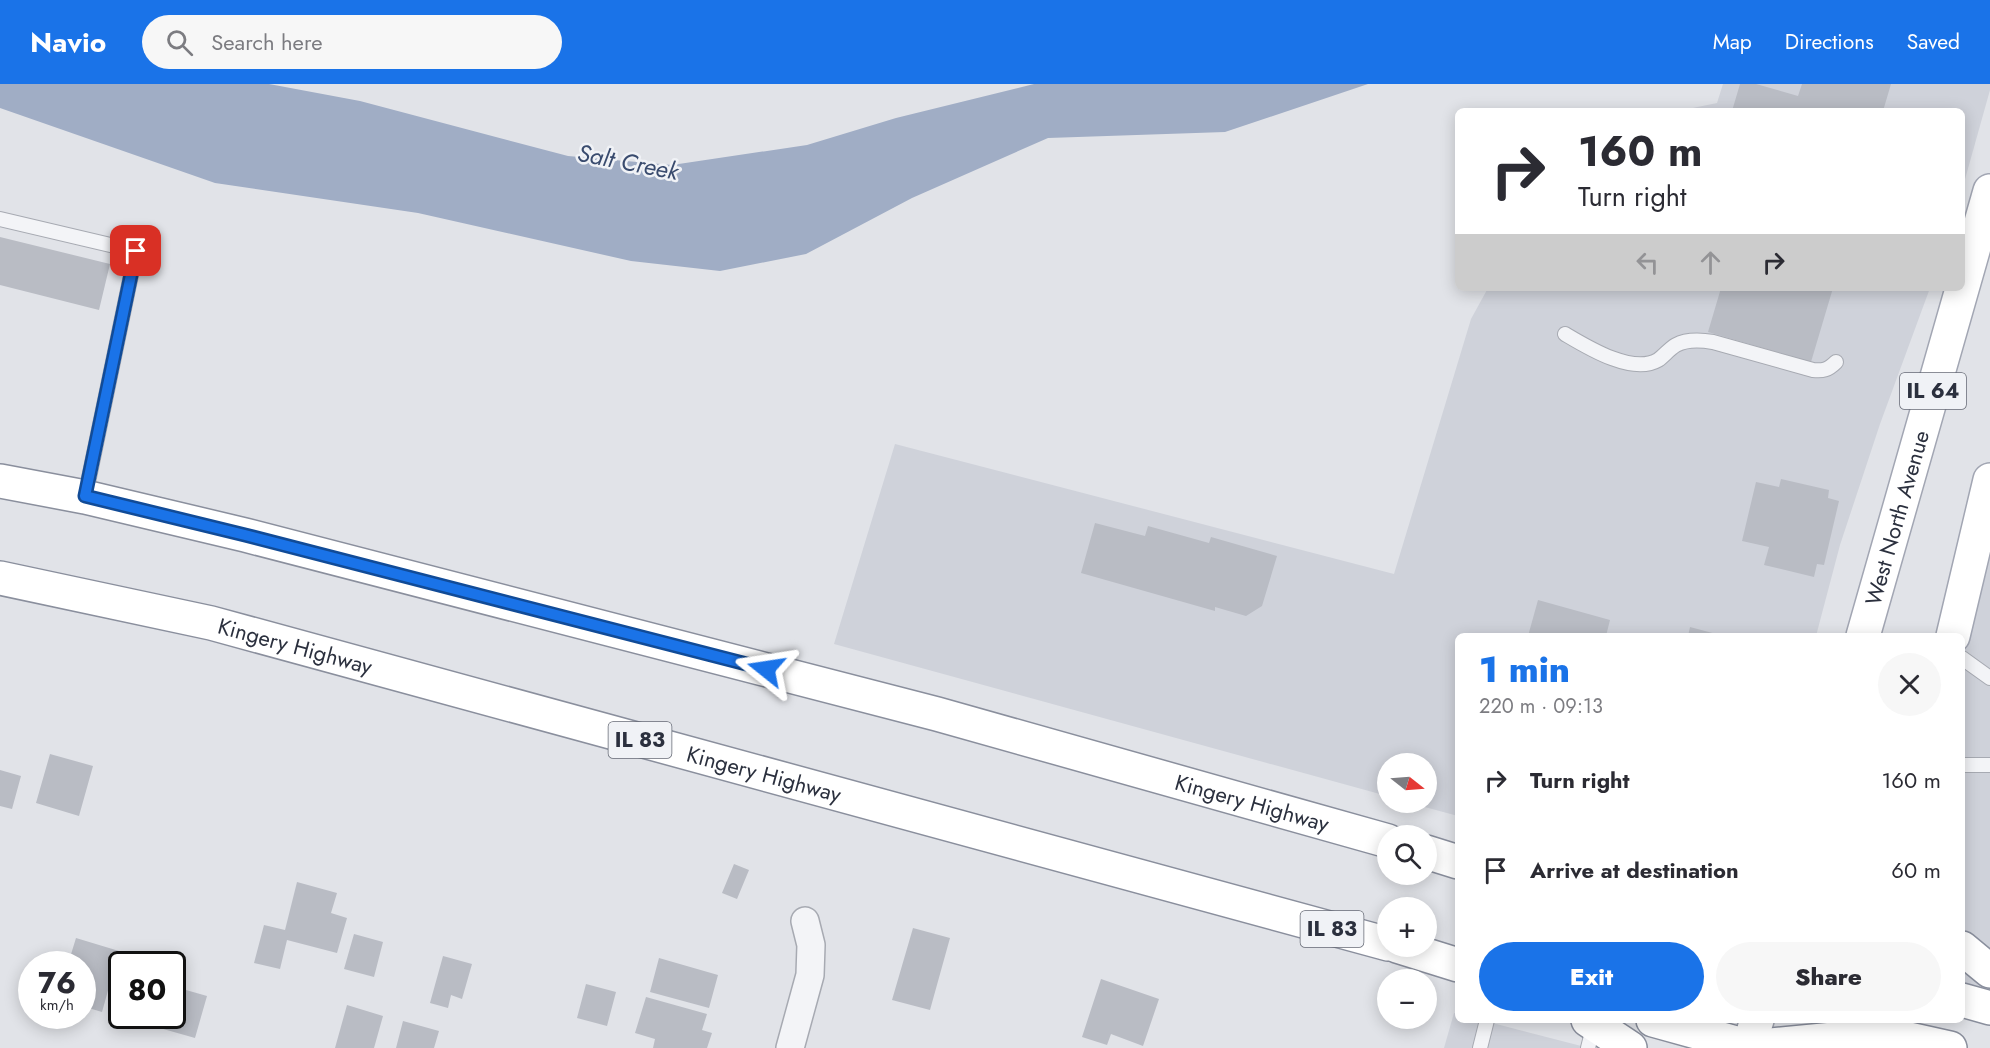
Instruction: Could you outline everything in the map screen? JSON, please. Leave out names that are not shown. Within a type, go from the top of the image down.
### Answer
[{"type":"main road","name":"West North Avenue","points":[[1864,633],[1982,252],[1990,191]]},
{"type":"main road","points":[[1954,633],[1990,480]]},
{"type":"main road","name":"Kingery Highway","points":[[0,481],[85,496],[268,540],[1002,731],[1377,838]]},
{"type":"main road","name":"Kingery Highway","points":[[0,578],[212,623],[1377,941]]},
{"type":"main road","points":[[1437,855],[1455,861]]},
{"type":"main road","points":[[1965,950],[1990,971]]},
{"type":"main road","name":"IL 83","points":[[1432,957],[1455,964]]},
{"type":"main road","points":[[1965,1001],[1990,1008]]},
{"type":"main road","points":[[1667,1023],[1752,1041],[1844,1035],[1896,1036],[1950,1048]]},
{"type":"main road","points":[[1590,1031],[1630,1048]]},
{"type":"street","points":[[790,1048],[810,975],[811,945],[805,921]]},
{"type":"lane","points":[[0,219],[136,251],[85,496]]},
{"type":"lane","points":[[1565,334],[1606,357],[1634,364],[1656,362],[1676,345],[1698,340],[1713,342],[1813,370],[1829,369],[1836,362]]},
{"type":"lane","points":[[1965,660],[1990,678]]},
{"type":"lane","points":[[1965,765],[1990,765]]},
{"type":"lane","points":[[1480,1048],[1486,1023]]},
{"type":"shaded area","points":[[1723,84],[1990,84],[1965,179],[1965,108],[1693,108],[1717,103]]},
{"type":"shaded area","points":[[1486,291],[1929,291],[1880,424],[1840,545],[1817,633],[1455,633],[1455,815],[1437,810],[1437,753],[1377,753],[1377,793],[834,644],[895,444],[1394,574],[1471,319]]},
{"type":"shaded area","points":[[1990,536],[1990,991],[1965,985],[1965,633]]},
{"type":"shaded area","points":[[1454,1013],[1455,1023],[1493,1023],[1589,1048],[1444,1048]]},
{"type":"water","name":"Salt Creek","points":[[0,84],[269,84],[360,101],[568,156],[672,165],[807,145],[896,118],[1034,84],[1368,84],[1225,132],[1048,138],[912,198],[806,254],[720,271],[631,261],[418,213],[215,183],[0,108]]},
{"type":"building","points":[[1740,84],[1756,84],[1798,96],[1802,84],[1891,84],[1884,108],[1733,108]]},
{"type":"building","points":[[0,237],[110,264],[99,310],[0,285]]},
{"type":"building","points":[[1720,291],[1832,291],[1811,362],[1708,332]]},
{"type":"building","points":[[1781,479],[1829,490],[1828,498],[1839,501],[1824,565],[1817,564],[1814,577],[1764,565],[1769,547],[1742,541],[1756,482],[1779,487]]},
{"type":"building","points":[[1095,523],[1145,536],[1148,526],[1209,543],[1211,537],[1277,556],[1262,606],[1246,616],[1215,607],[1215,611],[1081,573]]},
{"type":"building","points":[[1538,600],[1610,620],[1607,633],[1529,633]]},
{"type":"building","points":[[1690,627],[1712,633],[1689,633]]},
{"type":"building","points":[[50,754],[93,766],[79,816],[36,803]]},
{"type":"building","points":[[0,770],[21,776],[12,809],[0,806]]},
{"type":"building","points":[[734,864],[749,870],[737,899],[722,893]]},
{"type":"building","points":[[297,882],[337,893],[331,913],[347,918],[337,953],[287,940],[280,969],[254,963],[264,925],[285,930]]},
{"type":"building","points":[[913,928],[950,938],[930,1010],[892,1000]]},
{"type":"building","points":[[354,934],[383,942],[374,977],[344,969]]},
{"type":"building","points":[[76,938],[119,951],[108,951],[108,990],[102,1012],[96,1010],[96,951],[72,951]]},
{"type":"building","points":[[443,956],[472,964],[462,999],[451,995],[448,1008],[430,1003]]},
{"type":"building","points":[[659,958],[718,975],[709,1008],[650,992]]},
{"type":"building","points":[[1101,979],[1159,999],[1143,1046],[1111,1034],[1107,1045],[1082,1037]]},
{"type":"building","points":[[586,984],[616,992],[607,1026],[577,1018]]},
{"type":"building","points":[[186,990],[207,996],[195,1038],[163,1029],[186,1029]]},
{"type":"building","points":[[646,997],[707,1014],[702,1030],[712,1033],[707,1048],[653,1048],[655,1039],[635,1033]]},
{"type":"building","points":[[347,1005],[383,1016],[374,1048],[335,1048]]},
{"type":"building","points":[[403,1021],[439,1031],[434,1048],[396,1048]]},
{"type":"route","points":[[136,251],[85,496],[766,669]]}]
